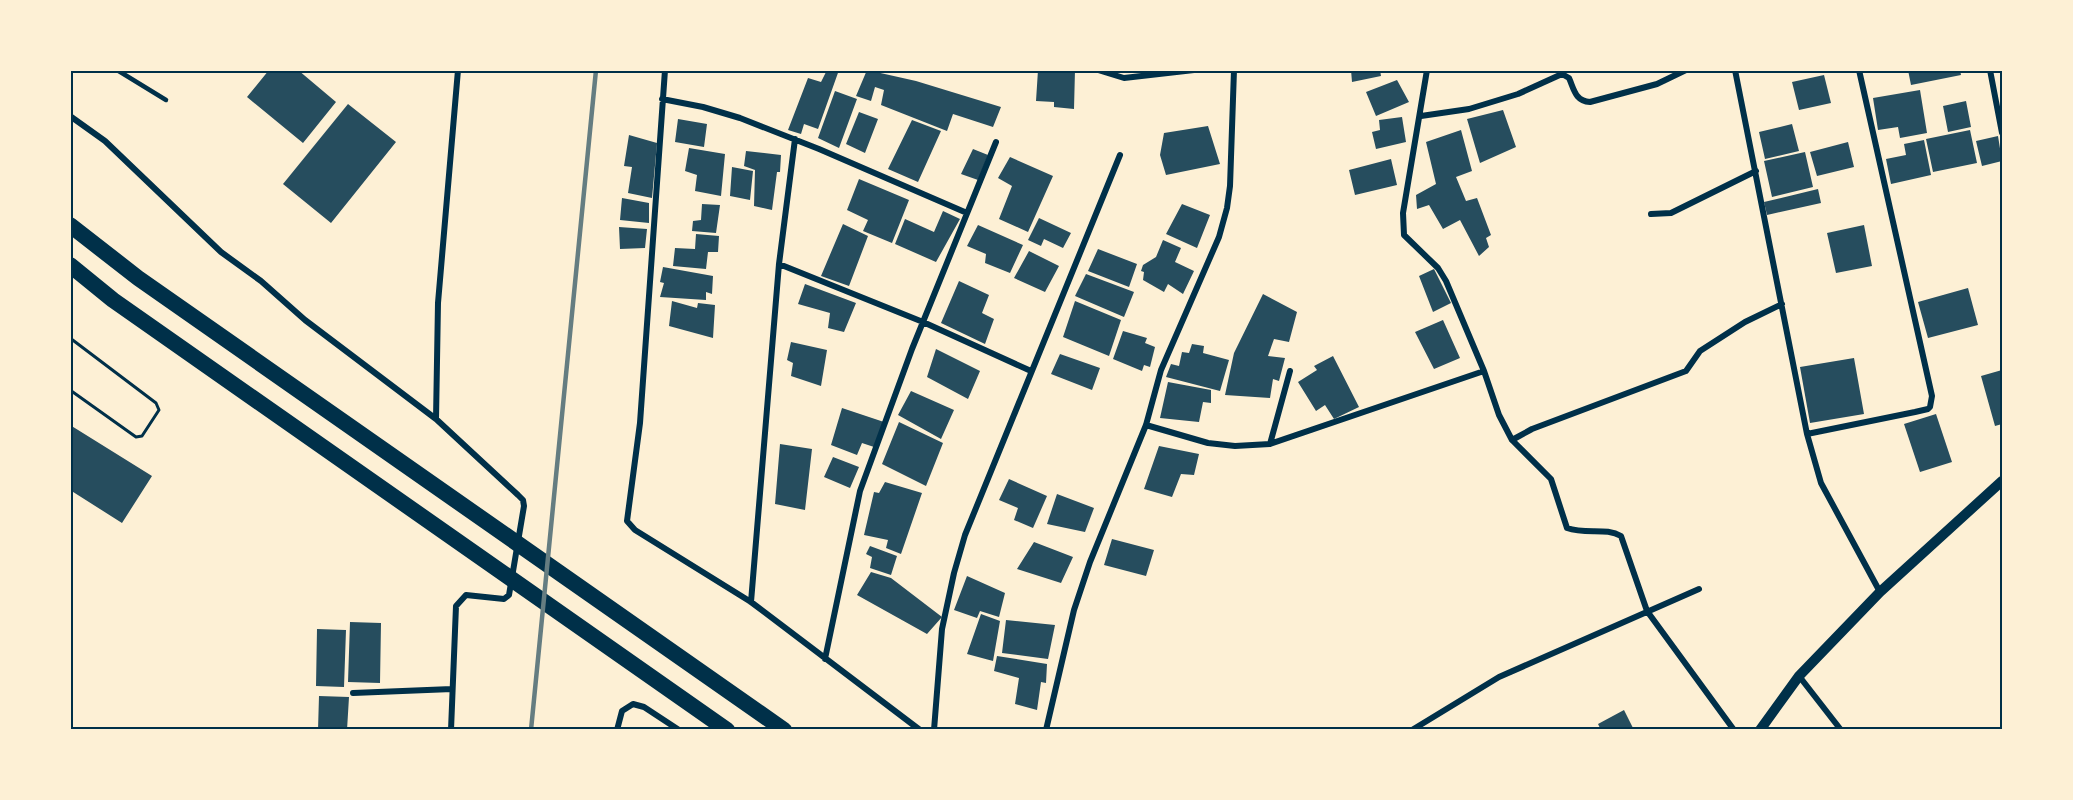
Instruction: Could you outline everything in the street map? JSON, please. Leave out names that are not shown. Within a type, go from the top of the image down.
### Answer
[{"type":"highway","points":[[70,225],[138,278],[784,729]]},
{"type":"highway","points":[[70,265],[113,300],[727,729]]},
{"type":"street","points":[[436,419],[438,303],[458,70]]},
{"type":"street","points":[[665,70],[640,423],[627,521],[635,530],[751,602],[920,729]]},
{"type":"street","points":[[1101,71],[1124,78],[1194,70]]},
{"type":"street","points":[[1046,729],[1074,610],[1090,562],[1146,425],[1161,370],[1220,237],[1227,208],[1234,70]]},
{"type":"street","points":[[1427,70],[1403,213],[1404,235],[1438,268],[1446,281],[1484,371],[1499,415],[1512,440],[1551,479],[1567,528],[1579,533],[1613,531],[1621,536],[1647,611],[1734,729]]},
{"type":"street","points":[[1421,116],[1469,109],[1518,94],[1562,74],[1569,78],[1577,97],[1590,102],[1657,84],[1686,70]]},
{"type":"street","points":[[1736,70],[1807,434],[1821,483],[1880,592]]},
{"type":"street","points":[[1807,434],[1928,409],[1931,404],[1932,396],[1859,70]]},
{"type":"street","points":[[1990,70],[2002,133]]},
{"type":"street","points":[[662,99],[704,107],[740,118],[795,139],[967,213]]},
{"type":"street","points":[[70,117],[105,141],[221,252],[261,281],[305,320],[436,419],[523,500],[524,506],[509,595],[504,599],[466,595],[456,606],[451,729]]},
{"type":"street","points":[[751,602],[779,264],[795,139]]},
{"type":"street","points":[[825,659],[860,491],[923,322],[996,141]]},
{"type":"street","points":[[934,729],[942,629],[965,535],[1120,155]]},
{"type":"street","points":[[1651,214],[1671,213],[1756,171]]},
{"type":"street","points":[[779,264],[923,322],[1030,371]]},
{"type":"street","points":[[1512,440],[1532,429],[1686,371],[1700,351],[1745,322],[1782,304]]},
{"type":"street","points":[[1270,444],[1290,371]]},
{"type":"street","points":[[1146,425],[1209,442],[1235,446],[1270,444],[1484,371]]},
{"type":"street","points":[[1760,729],[1799,676],[1880,592],[2002,481]]},
{"type":"street","points":[[1412,729],[1499,677],[1699,589]]},
{"type":"street","points":[[1799,676],[1841,729]]},
{"type":"street","points":[[353,693],[452,689]]},
{"type":"street","points":[[617,729],[622,711],[633,704],[644,707],[679,729]]},
{"type":"lane","points":[[117,70],[166,100]]},
{"type":"path","points":[[70,338],[156,403],[159,410],[142,436],[136,437],[70,390]]},
{"type":"building","points":[[269,70],[298,70],[336,102],[303,143],[247,97]]},
{"type":"building","points":[[827,70],[839,70],[818,129],[804,124],[801,134],[788,130],[808,78],[821,82]]},
{"type":"building","points":[[867,70],[916,81],[1001,107],[993,127],[953,114],[947,131],[881,105],[884,90],[875,87],[871,101],[856,96]]},
{"type":"building","points":[[1038,70],[1075,70],[1074,109],[1054,107],[1054,102],[1036,101]]},
{"type":"building","points":[[1351,70],[1380,70],[1381,76],[1352,82]]},
{"type":"building","points":[[1908,70],[1960,70],[1961,75],[1911,85]]},
{"type":"building","points":[[1824,75],[1831,103],[1799,110],[1792,82]]},
{"type":"building","points":[[1397,80],[1409,102],[1376,116],[1366,92]]},
{"type":"building","points":[[1920,90],[1927,133],[1900,138],[1898,127],[1878,130],[1873,98]]},
{"type":"building","points":[[835,91],[857,99],[839,148],[818,138]]},
{"type":"building","points":[[1966,101],[1971,127],[1948,132],[1943,106]]},
{"type":"building","points":[[348,104],[396,142],[331,223],[283,184]]},
{"type":"building","points":[[1503,110],[1516,147],[1480,163],[1467,119]]},
{"type":"building","points":[[859,112],[878,119],[865,153],[846,144]]},
{"type":"building","points":[[1402,117],[1406,142],[1376,149],[1372,132],[1380,130],[1379,120]]},
{"type":"building","points":[[678,119],[707,124],[704,147],[675,142]]},
{"type":"building","points":[[912,120],[941,131],[918,182],[888,169]]},
{"type":"building","points":[[1792,124],[1799,151],[1765,159],[1759,132]]},
{"type":"building","points":[[1208,126],[1220,164],[1166,175],[1160,155],[1164,133]]},
{"type":"building","points":[[1461,130],[1472,171],[1456,177],[1466,201],[1477,198],[1491,235],[1486,238],[1489,247],[1479,256],[1460,220],[1443,229],[1429,205],[1417,209],[1416,195],[1436,184],[1426,142]]},
{"type":"building","points":[[1970,130],[1977,163],[1933,172],[1926,139]]},
{"type":"building","points":[[629,135],[657,143],[652,198],[628,193],[632,167],[624,166]]},
{"type":"building","points":[[1998,136],[2002,161],[1982,166],[1976,141]]},
{"type":"building","points":[[1924,140],[1931,175],[1891,184],[1886,159],[1906,155],[1904,144]]},
{"type":"building","points":[[1848,142],[1854,167],[1817,176],[1810,152]]},
{"type":"building","points":[[689,148],[725,154],[721,196],[695,191],[697,175],[685,171]]},
{"type":"building","points":[[973,149],[988,155],[978,180],[961,174]]},
{"type":"building","points":[[746,151],[781,155],[772,210],[754,206],[755,170],[744,166]]},
{"type":"building","points":[[1805,152],[1813,187],[1772,197],[1764,161]]},
{"type":"building","points":[[1010,157],[1053,176],[1028,232],[999,219],[1012,186],[998,178]]},
{"type":"building","points":[[1391,159],[1397,185],[1355,195],[1349,170]]},
{"type":"building","points":[[732,167],[753,171],[750,200],[730,196]]},
{"type":"building","points":[[859,179],[909,200],[892,243],[863,231],[868,220],[847,210]]},
{"type":"building","points":[[1818,189],[1821,203],[1767,215],[1764,202]]},
{"type":"building","points":[[622,198],[649,203],[649,223],[620,220]]},
{"type":"building","points":[[702,204],[720,205],[716,233],[692,231],[693,221],[701,220]]},
{"type":"building","points":[[1182,204],[1210,215],[1197,248],[1166,234]]},
{"type":"building","points":[[943,211],[960,219],[936,262],[895,244],[905,219],[934,232]]},
{"type":"building","points":[[1039,218],[1071,233],[1063,248],[1044,239],[1041,246],[1028,240]]},
{"type":"building","points":[[843,224],[868,236],[849,286],[821,276]]},
{"type":"building","points":[[978,225],[1023,245],[1010,273],[985,263],[986,254],[967,246]]},
{"type":"building","points":[[1864,225],[1872,266],[1836,273],[1827,233]]},
{"type":"building","points":[[619,227],[647,229],[645,248],[620,249]]},
{"type":"building","points":[[696,234],[719,236],[718,252],[708,252],[706,269],[673,266],[675,248],[695,249]]},
{"type":"building","points":[[1163,240],[1181,248],[1175,262],[1194,271],[1183,294],[1168,284],[1164,292],[1143,280],[1144,272],[1141,271],[1143,265],[1156,257]]},
{"type":"building","points":[[1098,249],[1137,264],[1129,287],[1088,271]]},
{"type":"building","points":[[1029,251],[1059,266],[1045,292],[1014,278]]},
{"type":"building","points":[[663,267],[713,276],[712,294],[706,292],[706,300],[660,297],[664,283],[660,282]]},
{"type":"building","points":[[1434,269],[1451,303],[1433,312],[1419,276]]},
{"type":"building","points":[[1086,274],[1134,292],[1124,317],[1075,296]]},
{"type":"building","points":[[959,281],[989,295],[982,313],[994,319],[985,344],[941,323]]},
{"type":"building","points":[[805,284],[856,303],[844,332],[828,328],[830,313],[798,304]]},
{"type":"building","points":[[1968,288],[1978,325],[1928,338],[1918,302]]},
{"type":"building","points":[[1263,294],[1297,312],[1289,342],[1274,339],[1268,356],[1285,358],[1279,381],[1273,379],[1270,398],[1225,395],[1234,353]]},
{"type":"building","points":[[672,301],[697,308],[698,303],[715,305],[713,338],[669,326]]},
{"type":"building","points":[[1075,301],[1121,320],[1109,356],[1063,337]]},
{"type":"building","points":[[1443,320],[1460,358],[1434,369],[1415,332]]},
{"type":"building","points":[[1123,331],[1147,338],[1145,343],[1155,347],[1150,367],[1144,365],[1142,371],[1113,359]]},
{"type":"building","points":[[791,342],[827,350],[821,386],[791,376],[793,363],[787,360]]},
{"type":"building","points":[[1192,344],[1204,346],[1203,353],[1229,360],[1220,391],[1166,377],[1171,364],[1179,366],[1182,352],[1189,353]]},
{"type":"building","points":[[936,349],[980,371],[968,399],[927,377]]},
{"type":"building","points":[[1060,354],[1100,368],[1092,390],[1051,374]]},
{"type":"building","points":[[1333,356],[1359,407],[1334,419],[1325,405],[1316,411],[1298,382],[1317,370],[1314,366]]},
{"type":"building","points":[[1854,358],[1864,414],[1810,423],[1800,367]]},
{"type":"building","points":[[2002,370],[2002,424],[1995,426],[1981,376]]},
{"type":"building","points":[[1168,382],[1211,390],[1211,403],[1203,402],[1199,422],[1160,418]]},
{"type":"building","points":[[911,391],[954,410],[941,439],[898,415]]},
{"type":"building","points":[[842,408],[884,422],[874,447],[862,443],[857,455],[831,445]]},
{"type":"building","points":[[1936,414],[1952,462],[1920,472],[1904,424]]},
{"type":"building","points":[[899,422],[943,443],[926,486],[882,464]]},
{"type":"building","points":[[70,425],[152,476],[122,523],[70,490]]},
{"type":"building","points":[[780,444],[812,449],[805,510],[775,504]]},
{"type":"building","points":[[1159,446],[1199,454],[1194,475],[1181,474],[1172,497],[1144,489]]},
{"type":"building","points":[[833,457],[859,467],[850,488],[824,477]]},
{"type":"building","points":[[1009,479],[1047,496],[1033,528],[1014,520],[1018,508],[999,500]]},
{"type":"building","points":[[885,482],[922,493],[901,554],[886,548],[888,540],[864,535],[874,492],[879,493]]},
{"type":"building","points":[[1057,494],[1094,508],[1085,532],[1047,524]]},
{"type":"building","points":[[1112,539],[1154,550],[1146,576],[1104,565]]},
{"type":"building","points":[[1034,542],[1073,557],[1061,583],[1017,569]]},
{"type":"building","points":[[870,546],[897,556],[891,575],[870,568],[872,557],[866,554]]},
{"type":"building","points":[[871,572],[891,578],[942,617],[927,634],[857,595]]},
{"type":"building","points":[[967,576],[1005,593],[999,617],[980,611],[977,618],[954,610]]},
{"type":"building","points":[[981,614],[1000,621],[993,661],[967,654]]},
{"type":"building","points":[[1006,620],[1055,625],[1048,659],[1002,653]]},
{"type":"building","points":[[350,622],[381,623],[380,683],[348,682]]},
{"type":"building","points":[[317,629],[346,630],[344,687],[316,686]]},
{"type":"building","points":[[997,656],[1047,664],[1046,683],[1041,682],[1037,710],[1015,704],[1019,678],[994,671]]},
{"type":"building","points":[[319,696],[349,697],[347,730],[318,730]]},
{"type":"building","points":[[1624,710],[1634,730],[1601,730],[1598,724]]},
{"type":"railway","points":[[531,730],[596,70]]}]
